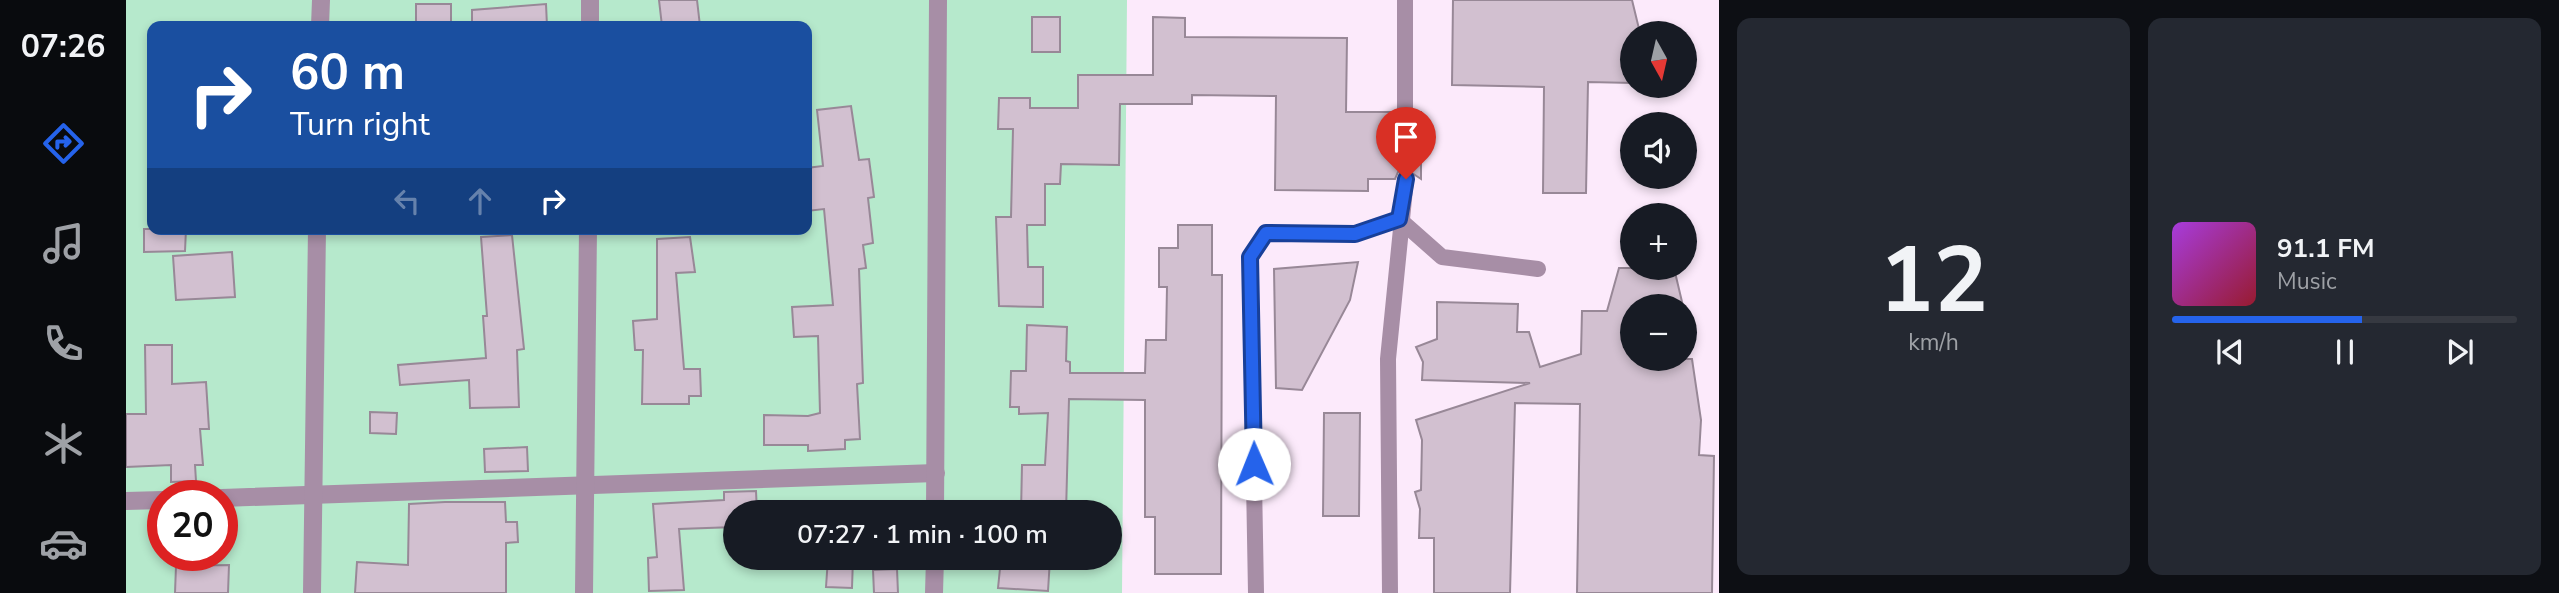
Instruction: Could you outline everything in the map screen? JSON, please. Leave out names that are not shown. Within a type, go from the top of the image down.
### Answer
[{"type":"street","points":[[320,21],[321,0]]},
{"type":"street","points":[[590,0],[590,21]]},
{"type":"street","points":[[935,500],[938,0]]},
{"type":"street","points":[[312,593],[317,235]]},
{"type":"street","points":[[584,593],[588,235]]},
{"type":"street","points":[[238,498],[936,473]]},
{"type":"street","points":[[126,501],[147,500]]},
{"type":"street","points":[[934,593],[935,570]]},
{"type":"lane","points":[[1405,0],[1405,112]]},
{"type":"lane","points":[[1390,593],[1388,359],[1399,219],[1406,179]]},
{"type":"lane","points":[[1399,219],[1442,257],[1538,269]]},
{"type":"lane","points":[[1256,593],[1250,257],[1266,233],[1355,234],[1399,219]]},
{"type":"green space","points":[[126,0],[1127,0],[1122,593],[126,593]]},
{"type":"building","points":[[659,0],[697,0],[699,21],[661,21]]},
{"type":"building","points":[[1453,0],[1632,0],[1637,21],[1620,21],[1620,83],[1588,82],[1586,193],[1543,193],[1544,87],[1452,85]]},
{"type":"building","points":[[416,4],[451,4],[451,21],[416,21]]},
{"type":"building","points":[[546,4],[547,21],[472,21],[472,10]]},
{"type":"building","points":[[1032,17],[1060,17],[1060,52],[1032,52]]},
{"type":"building","points":[[1153,17],[1185,18],[1185,37],[1347,38],[1346,112],[1395,112],[1396,118],[1404,122],[1411,121],[1416,112],[1421,112],[1421,179],[1406,169],[1398,172],[1395,179],[1368,179],[1368,191],[1275,190],[1276,96],[1192,95],[1192,104],[1120,104],[1119,165],[1061,164],[1060,184],[1045,184],[1045,225],[1027,225],[1028,267],[1043,267],[1043,307],[999,306],[996,217],[1011,217],[1013,129],[998,129],[999,98],[1030,98],[1030,108],[1078,108],[1078,75],[1153,75]]},
{"type":"building","points":[[851,106],[859,160],[869,159],[874,197],[868,198],[873,243],[863,245],[866,268],[859,269],[863,383],[857,384],[860,439],[845,440],[845,449],[808,451],[808,445],[764,445],[764,415],[808,416],[820,413],[818,336],[794,337],[792,307],[833,305],[824,209],[812,210],[812,167],[823,166],[817,110]]},
{"type":"building","points":[[1178,225],[1212,225],[1212,275],[1222,275],[1221,574],[1155,574],[1155,517],[1145,517],[1145,400],[1069,399],[1066,500],[1021,500],[1022,465],[1045,465],[1048,413],[1019,414],[1019,407],[1010,407],[1011,371],[1026,371],[1027,325],[1067,327],[1066,361],[1070,362],[1070,373],[1145,373],[1146,340],[1166,340],[1167,287],[1159,287],[1159,248],[1178,248]]},
{"type":"building","points":[[144,229],[147,229],[147,235],[186,235],[185,251],[144,252]]},
{"type":"building","points":[[512,235],[524,349],[517,350],[519,407],[470,408],[469,380],[400,385],[398,365],[486,358],[483,316],[487,316],[481,237]]},
{"type":"building","points":[[690,237],[695,272],[676,273],[684,369],[700,369],[701,396],[689,396],[689,404],[642,404],[643,350],[635,350],[633,321],[657,319],[657,239]]},
{"type":"building","points":[[232,252],[235,297],[176,300],[173,256]]},
{"type":"building","points":[[1358,262],[1350,300],[1302,390],[1276,388],[1274,269]]},
{"type":"building","points":[[1619,268],[1620,280],[1677,280],[1680,294],[1620,294],[1620,371],[1694,371],[1701,420],[1699,455],[1714,456],[1712,593],[1577,593],[1580,404],[1515,403],[1510,593],[1434,593],[1434,538],[1419,538],[1420,509],[1415,492],[1421,490],[1422,440],[1416,420],[1530,383],[1422,380],[1423,362],[1416,347],[1437,339],[1437,302],[1518,304],[1517,332],[1529,332],[1540,367],[1581,354],[1582,311],[1607,311]]},
{"type":"building","points":[[145,345],[172,345],[172,384],[206,382],[209,429],[200,429],[203,465],[195,465],[196,480],[171,480],[171,465],[126,467],[126,414],[146,414]]},
{"type":"building","points":[[370,412],[397,413],[396,434],[370,433]]},
{"type":"building","points":[[1324,413],[1360,413],[1359,516],[1323,516]]},
{"type":"building","points":[[527,447],[528,471],[485,472],[484,449]]},
{"type":"building","points":[[756,491],[756,500],[724,500],[724,492]]},
{"type":"building","points":[[723,500],[723,527],[679,529],[684,590],[649,591],[648,558],[657,557],[653,504]]},
{"type":"building","points":[[505,502],[506,522],[517,522],[518,542],[506,543],[506,593],[355,593],[357,562],[408,565],[409,504]]},
{"type":"building","points":[[827,570],[853,570],[852,588],[826,587]]},
{"type":"building","points":[[873,570],[897,570],[898,593],[874,593]]},
{"type":"building","points":[[1000,570],[1049,570],[1048,591],[998,588]]},
{"type":"building","points":[[176,571],[229,571],[228,593],[175,593]]},
{"type":"route","points":[[1254,464],[1250,257],[1266,233],[1355,234],[1399,219],[1406,179]]}]
